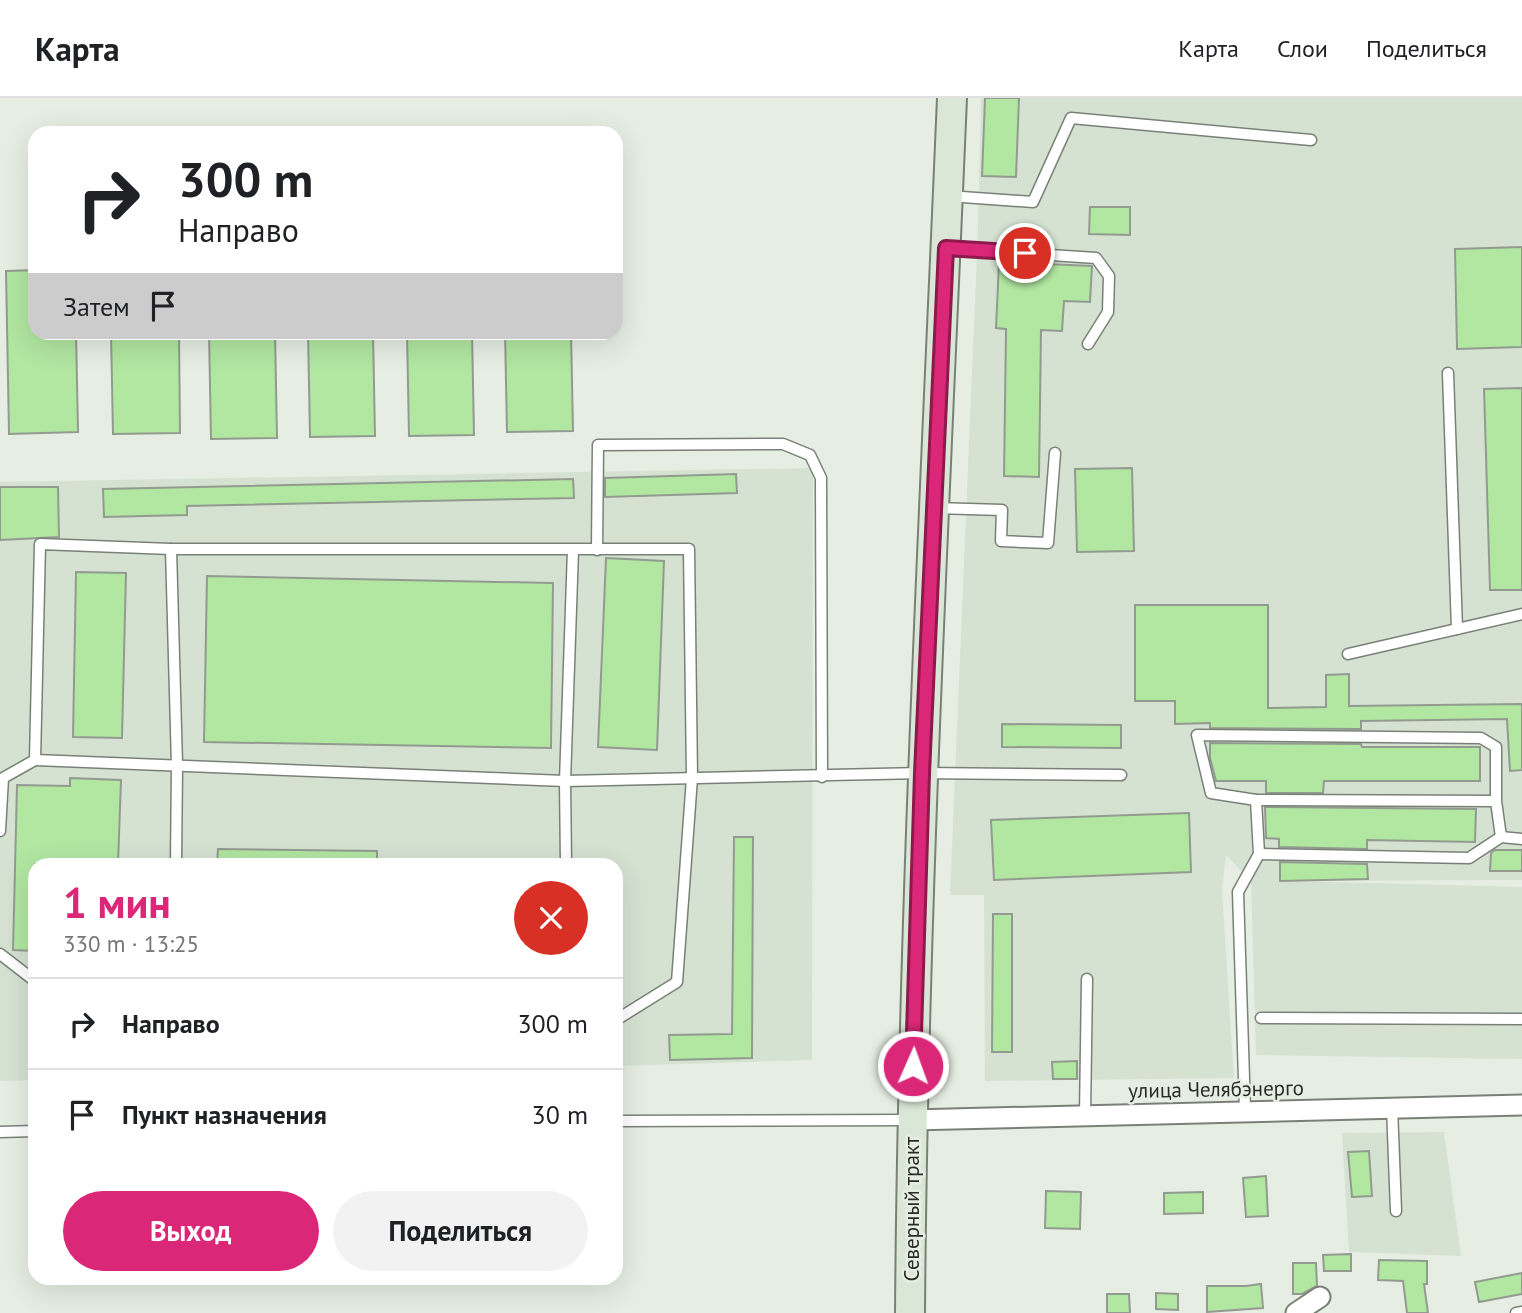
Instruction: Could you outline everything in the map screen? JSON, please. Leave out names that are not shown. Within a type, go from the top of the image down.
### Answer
[{"type":"main road","name":"Северный тракт","points":[[910,1313],[911,1119],[922,773],[952,98]]},
{"type":"street","name":"улица Челябэнерго","points":[[911,1119],[1522,1105]]},
{"type":"street","points":[[1296,1313],[1320,1297]]},
{"type":"lane","points":[[948,196],[1032,202],[1071,118],[1311,140]]},
{"type":"lane","points":[[946,248],[1096,258],[1109,276],[1108,312],[1088,344]]},
{"type":"lane","points":[[1448,373],[1457,629]]},
{"type":"lane","points":[[597,550],[598,445],[783,444],[810,455],[821,478],[822,777]]},
{"type":"lane","points":[[935,508],[1002,510],[1001,541],[1048,543],[1055,453]]},
{"type":"lane","points":[[35,760],[40,544],[171,549],[689,549],[692,778],[677,982],[623,1016]]},
{"type":"lane","points":[[171,549],[177,765],[176,858]]},
{"type":"lane","points":[[566,858],[565,780],[573,550]]},
{"type":"lane","points":[[1348,654],[1522,614]]},
{"type":"lane","points":[[1496,802],[1256,800],[1211,793],[1197,735],[1481,738],[1496,747],[1496,802],[1501,837]]},
{"type":"lane","points":[[0,831],[3,778],[35,760],[565,780],[922,773],[1121,775]]},
{"type":"lane","points":[[1245,1110],[1238,892],[1259,854],[1256,800]]},
{"type":"lane","points":[[1259,854],[1469,858],[1501,837],[1522,839]]},
{"type":"lane","points":[[0,954],[28,976]]},
{"type":"lane","points":[[1085,1115],[1087,979]]},
{"type":"lane","points":[[1261,1018],[1522,1019]]},
{"type":"lane","points":[[1392,1107],[1396,1211]]},
{"type":"lane","points":[[623,1121],[911,1119]]},
{"type":"lane","points":[[0,1132],[28,1131]]},
{"type":"lane","points":[[1516,1313],[1522,1312]]},
{"type":"shaded area","points":[[981,98],[1522,98],[1522,880],[1295,881],[1522,887],[1522,1059],[1256,1055],[1251,881],[1226,855],[1222,890],[1234,1078],[985,1081],[984,895],[950,895]]},
{"type":"shaded area","points":[[813,468],[812,1060],[623,1066],[623,858],[28,858],[28,1080],[0,1081],[0,482]]},
{"type":"shaded area","points":[[1444,1132],[1461,1256],[1349,1252],[1342,1133]]},
{"type":"building","points":[[985,98],[1019,98],[1016,177],[982,176]]},
{"type":"building","points":[[1090,207],[1130,207],[1130,235],[1089,234]]},
{"type":"building","points":[[1522,247],[1522,347],[1457,349],[1455,249]]},
{"type":"building","points":[[999,262],[1092,266],[1090,302],[1064,301],[1062,331],[1041,330],[1039,477],[1004,476],[1006,329],[996,328]]},
{"type":"building","points":[[28,270],[28,340],[76,340],[78,432],[9,434],[6,271]]},
{"type":"building","points":[[111,340],[179,340],[180,433],[113,434]]},
{"type":"building","points":[[209,340],[275,340],[277,438],[211,439]]},
{"type":"building","points":[[308,340],[373,340],[375,436],[310,437]]},
{"type":"building","points":[[407,340],[472,340],[474,435],[409,436]]},
{"type":"building","points":[[505,340],[571,340],[573,431],[507,432]]},
{"type":"building","points":[[1522,388],[1522,590],[1490,590],[1484,389]]},
{"type":"building","points":[[1132,468],[1134,551],[1077,552],[1075,469]]},
{"type":"building","points":[[736,474],[737,493],[605,497],[605,478]]},
{"type":"building","points":[[573,479],[574,498],[187,506],[187,515],[104,517],[103,489]]},
{"type":"building","points":[[0,487],[58,487],[59,537],[0,540]]},
{"type":"building","points":[[606,558],[664,561],[657,750],[598,747]]},
{"type":"building","points":[[76,572],[126,573],[122,738],[73,737]]},
{"type":"building","points":[[207,576],[553,583],[551,748],[204,742]]},
{"type":"building","points":[[1135,605],[1268,605],[1268,708],[1326,707],[1326,675],[1349,674],[1349,706],[1522,704],[1522,770],[1510,771],[1507,719],[1361,721],[1361,729],[1210,728],[1210,723],[1175,724],[1175,701],[1135,701]]},
{"type":"building","points":[[1002,724],[1121,725],[1121,748],[1002,747]]},
{"type":"building","points":[[1210,743],[1480,747],[1480,781],[1324,781],[1323,793],[1266,793],[1266,781],[1216,781],[1210,758]]},
{"type":"building","points":[[70,778],[121,780],[118,858],[28,858],[28,951],[13,950],[17,785],[70,786]]},
{"type":"building","points":[[1265,807],[1476,809],[1475,842],[1367,840],[1367,849],[1279,847],[1279,839],[1266,838]]},
{"type":"building","points":[[1189,813],[1191,872],[994,880],[991,820]]},
{"type":"building","points":[[734,837],[753,837],[752,1058],[670,1060],[669,1035],[732,1034]]},
{"type":"building","points":[[218,849],[377,851],[377,858],[217,858]]},
{"type":"building","points":[[1495,850],[1522,850],[1522,871],[1490,871],[1491,853]]},
{"type":"building","points":[[1280,862],[1367,864],[1368,879],[1280,881]]},
{"type":"building","points":[[993,914],[1012,914],[1012,1052],[992,1052]]},
{"type":"building","points":[[1077,1061],[1077,1079],[1053,1079],[1052,1062]]},
{"type":"building","points":[[1369,1151],[1372,1196],[1352,1197],[1348,1152]]},
{"type":"building","points":[[1266,1176],[1268,1216],[1246,1217],[1243,1178]]},
{"type":"building","points":[[1046,1191],[1081,1192],[1080,1229],[1045,1228]]},
{"type":"building","points":[[1203,1192],[1203,1213],[1164,1214],[1164,1193]]},
{"type":"building","points":[[1351,1254],[1351,1271],[1324,1271],[1323,1255]]},
{"type":"building","points":[[1379,1260],[1427,1261],[1427,1284],[1424,1284],[1428,1313],[1407,1313],[1403,1281],[1378,1280]]},
{"type":"building","points":[[1293,1263],[1316,1263],[1317,1286],[1302,1294],[1293,1294]]},
{"type":"building","points":[[1522,1273],[1522,1294],[1479,1302],[1475,1282]]},
{"type":"building","points":[[1261,1284],[1263,1308],[1207,1312],[1207,1286]]},
{"type":"building","points":[[1156,1293],[1178,1294],[1178,1310],[1156,1309]]},
{"type":"building","points":[[1107,1294],[1129,1294],[1130,1313],[1107,1313]]},
{"type":"route","points":[[913,1066],[922,773],[946,248],[1025,253]]}]
